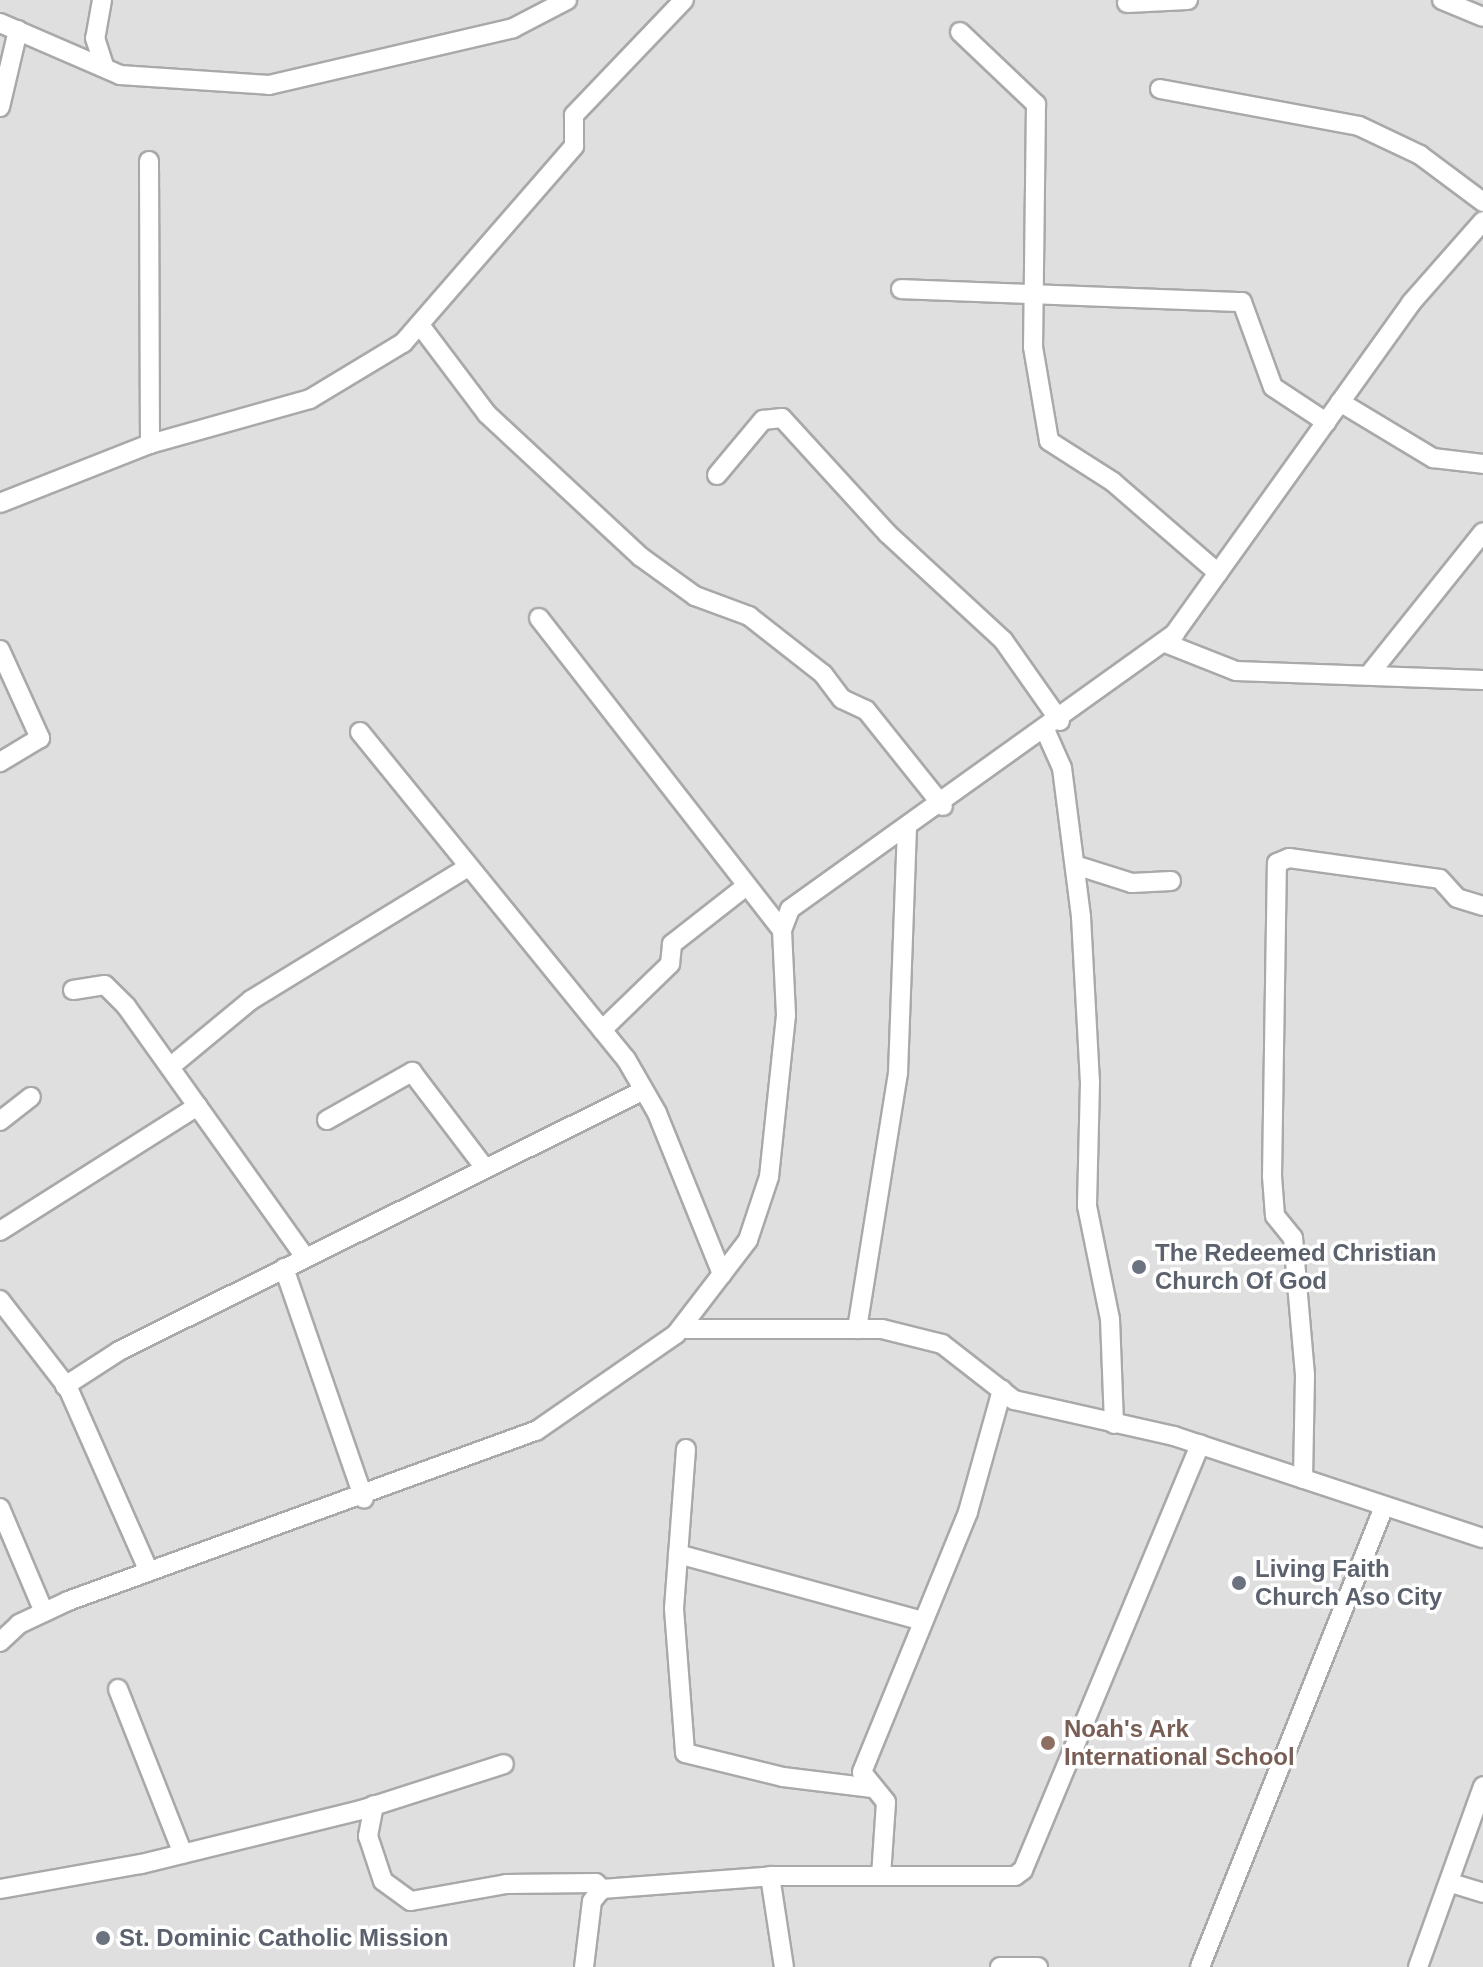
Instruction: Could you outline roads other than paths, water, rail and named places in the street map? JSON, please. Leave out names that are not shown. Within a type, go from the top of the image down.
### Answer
[{"type":"street","points":[[102,0],[95,38],[104,66]]},
{"type":"street","points":[[0,23],[135,78],[269,85],[513,28],[567,0]]},
{"type":"street","points":[[0,503],[150,444],[310,399],[423,329],[574,146],[574,115],[684,0]]},
{"type":"street","points":[[1127,3],[1188,0]]},
{"type":"street","points":[[1442,0],[1483,17]]},
{"type":"street","points":[[0,107],[18,30]]},
{"type":"street","points":[[960,32],[1036,104],[1033,353],[1052,445],[1102,474],[1218,573]]},
{"type":"street","points":[[1160,89],[1359,126],[1420,155],[1483,202]]},
{"type":"street","points":[[149,161],[150,444]]},
{"type":"street","points":[[0,1642],[44,1612],[148,1569],[364,1499],[557,1420],[680,1329],[748,1240],[769,1177],[786,1015],[782,930],[790,909],[943,806],[1165,643],[1340,402],[1482,223]]},
{"type":"street","points":[[901,289],[1242,302],[1273,387],[1326,422]]},
{"type":"street","points":[[423,329],[487,414],[641,557],[695,596],[749,616],[823,674],[842,699],[866,710],[943,806]]},
{"type":"street","points":[[1340,402],[1433,458],[1483,464]]},
{"type":"street","points":[[717,475],[763,420],[782,418],[888,534],[1003,640],[1053,726],[1075,865],[1090,1082],[1087,1206],[1110,1319],[1114,1424]]},
{"type":"street","points":[[1371,672],[1483,532]]},
{"type":"street","points":[[539,618],[745,887],[782,930]]},
{"type":"street","points":[[1165,643],[1236,671],[1371,672],[1483,680]]},
{"type":"street","points":[[0,650],[40,738],[0,762]]},
{"type":"street","points":[[360,732],[602,1030],[644,1090],[722,1274]]},
{"type":"street","points":[[857,1329],[898,1073],[911,892],[907,830]]},
{"type":"street","points":[[1303,1479],[1305,1375],[1293,1238],[1275,1216],[1272,1176],[1277,863],[1289,858],[1440,879],[1457,898],[1483,906]]},
{"type":"street","points":[[1075,865],[1132,883],[1171,881]]},
{"type":"street","points":[[170,1067],[251,1000],[468,867]]},
{"type":"street","points":[[602,1030],[670,964],[672,944],[745,887]]},
{"type":"street","points":[[73,990],[105,985],[170,1067],[305,1257]]},
{"type":"street","points":[[327,1120],[412,1072],[485,1168]]},
{"type":"street","points":[[65,1386],[305,1257],[644,1090]]},
{"type":"street","points":[[0,1121],[31,1097]]},
{"type":"street","points":[[0,1231],[198,1106]]},
{"type":"street","points":[[284,1268],[364,1499]]},
{"type":"street","points":[[0,1300],[65,1386],[148,1569]]},
{"type":"street","points":[[680,1329],[857,1329],[942,1344],[1002,1390],[1047,1411],[1200,1444],[1384,1508],[1483,1538]]},
{"type":"street","points":[[881,1876],[886,1802],[863,1781],[864,1765],[920,1620],[968,1512],[1002,1390]]},
{"type":"street","points":[[584,1967],[592,1901],[602,1889],[770,1876],[1015,1876],[1023,1870],[1200,1444]]},
{"type":"street","points":[[686,1449],[678,1554],[676,1667],[685,1753],[783,1777],[872,1788]]},
{"type":"street","points":[[0,1508],[44,1612]]},
{"type":"street","points":[[1200,1967],[1384,1508]]},
{"type":"street","points":[[678,1554],[920,1620]]},
{"type":"street","points":[[118,1689],[183,1854]]},
{"type":"street","points":[[0,1889],[183,1854],[374,1805],[504,1764]]},
{"type":"street","points":[[1418,1967],[1451,1883],[1483,1786]]},
{"type":"street","points":[[374,1805],[368,1836],[383,1881],[411,1901],[506,1884],[596,1883],[602,1889]]},
{"type":"street","points":[[770,1876],[784,1967]]},
{"type":"street","points":[[1451,1883],[1483,1893]]},
{"type":"street","points":[[1000,1967],[1038,1967]]},
{"type":"place","name":"The Redeemed Christian Church Of God","points":[[1139,1267]]},
{"type":"place","name":"Living Faith Church Aso City","points":[[1239,1583]]},
{"type":"place","name":"Noah's Ark International School","points":[[1048,1743]]},
{"type":"place","name":"St. Dominic Catholic Mission","points":[[103,1938]]}]
